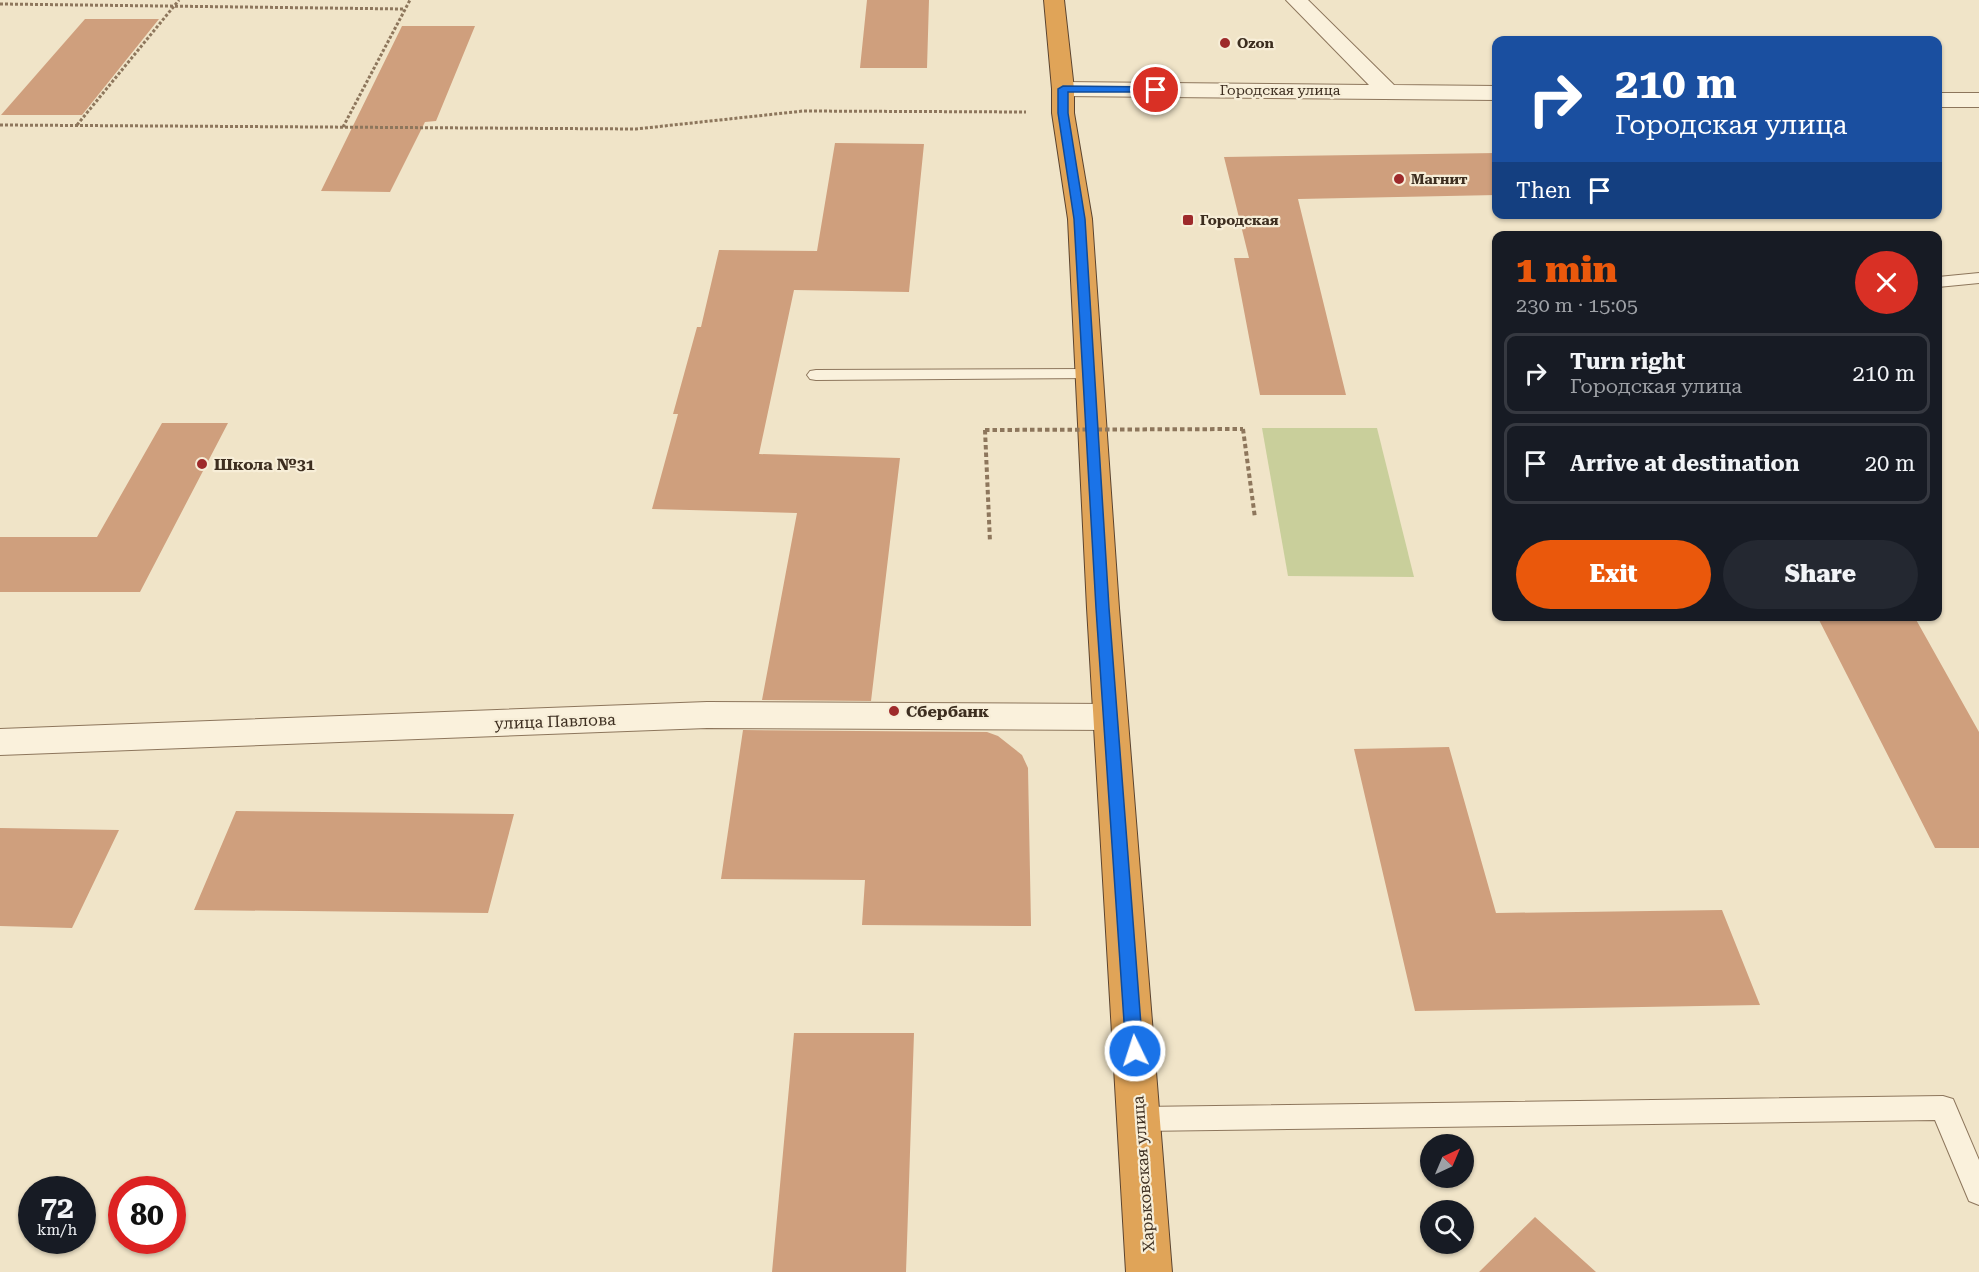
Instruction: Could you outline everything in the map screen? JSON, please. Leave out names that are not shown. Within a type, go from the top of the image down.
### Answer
[{"type":"highway","name":"Харьковская улица","points":[[1054,0],[1063,101],[1080,219],[1110,717],[1149,1272]]},
{"type":"street","points":[[1296,0],[1387,91]]},
{"type":"street","name":"Городская улица","points":[[1063,101],[1387,91],[1492,93]]},
{"type":"street","points":[[1942,100],[1979,100]]},
{"type":"street","name":"улица Павлова","points":[[0,742],[707,715],[1110,717]]},
{"type":"lane","points":[[1942,282],[1979,278]]},
{"type":"lane","points":[[816,375],[1089,374]]},
{"type":"lane","points":[[1140,1119],[1943,1108],[1979,1192]]},
{"type":"path","points":[[76,125],[179,0]]},
{"type":"path","points":[[344,127],[410,0]]},
{"type":"path","points":[[0,4],[404,9]]},
{"type":"path","points":[[0,125],[636,129],[803,111],[1063,101]]},
{"type":"path","points":[[990,542],[985,430],[1243,429],[1255,518]]},
{"type":"green space","points":[[1262,428],[1377,428],[1414,577],[1288,576]]},
{"type":"building","points":[[867,0],[929,0],[927,68],[860,68]]},
{"type":"building","points":[[85,19],[159,19],[82,115],[1,115]]},
{"type":"building","points":[[402,26],[475,26],[436,121],[425,122],[390,192],[321,191]]},
{"type":"building","points":[[835,143],[924,144],[909,292],[794,290],[759,454],[900,458],[871,701],[762,700],[797,513],[652,509],[678,414],[673,414],[697,327],[701,327],[719,250],[817,251]]},
{"type":"building","points":[[1492,153],[1492,195],[1298,199],[1346,395],[1260,395],[1234,258],[1249,258],[1224,157]]},
{"type":"building","points":[[162,423],[228,423],[140,592],[0,592],[0,537],[97,537]]},
{"type":"building","points":[[1820,621],[1917,621],[1979,732],[1979,848],[1935,848]]},
{"type":"building","points":[[743,730],[987,732],[998,736],[1022,755],[1028,768],[1031,926],[862,925],[865,880],[721,879]]},
{"type":"building","points":[[1449,747],[1496,913],[1722,910],[1760,1005],[1415,1011],[1354,749]]},
{"type":"building","points":[[236,811],[514,814],[488,913],[194,910]]},
{"type":"building","points":[[0,828],[119,830],[72,928],[0,926]]},
{"type":"building","points":[[794,1033],[914,1033],[906,1272],[772,1272]]},
{"type":"building","points":[[1535,1217],[1596,1272],[1479,1272]]},
{"type":"place","name":"Ozon","points":[[1225,43]]},
{"type":"place","name":"Магнит","points":[[1399,179]]},
{"type":"place","name":"Городская","points":[[1188,220]]},
{"type":"place","name":"Школа №31","points":[[202,464]]},
{"type":"place","name":"Сбербанк","points":[[894,711]]},
{"type":"route","points":[[1135,1051],[1110,717],[1080,219],[1063,113],[1063,89],[1156,90]]}]
